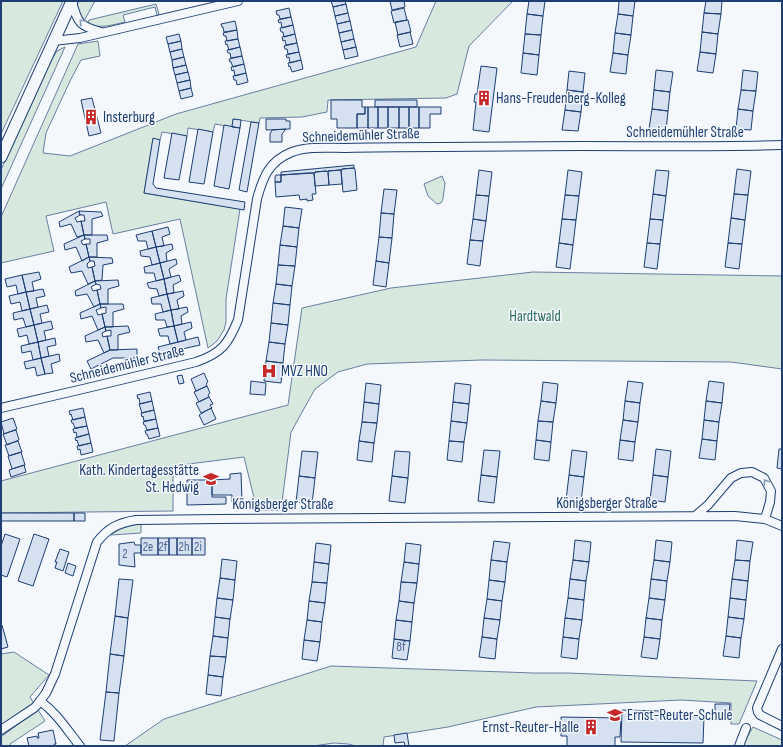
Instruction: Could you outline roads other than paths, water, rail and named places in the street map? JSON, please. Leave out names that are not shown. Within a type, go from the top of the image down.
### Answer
[{"type":"main road","points":[[1,157],[72,1]]},
{"type":"street","points":[[72,1],[75,13],[81,23],[89,29],[102,32]]},
{"type":"street","points":[[53,41],[70,39],[223,3],[238,1]]},
{"type":"street","name":"Schneidemühler Straße","points":[[1,408],[196,362],[205,359],[225,346],[238,320],[257,199],[261,183],[271,167],[277,161],[292,152],[311,149],[358,147],[782,145]]},
{"type":"street","points":[[695,516],[708,505],[731,478],[741,473],[752,472],[764,478],[771,490],[770,502],[765,519]]},
{"type":"street","name":"Königsberger Straße","points":[[1,730],[34,708],[46,693],[51,684],[97,542],[108,531],[123,522],[136,520],[219,519],[734,516],[765,519],[782,526]]},
{"type":"street","points":[[782,649],[757,708],[760,715],[782,726]]},
{"type":"street","points":[[40,701],[49,707],[80,746]]},
{"type":"street","points":[[739,746],[746,728]]},
{"type":"place","name":"Hans-Freudenberg-Kolleg","points":[[484,98]]},
{"type":"place","name":"Insterburg","points":[[91,117]]},
{"type":"place","name":"MVZ HNO","points":[[269,371]]},
{"type":"place","name":"Kath. Kindertagesstätte St. Hedwig","points":[[211,479]]},
{"type":"place","name":"Ernst-Reuter-Schule","points":[[615,715]]},
{"type":"place","name":"Ernst-Reuter-Halle","points":[[591,727]]},
{"type":"park label","name":"Hardtwald","points":[[535,316]]}]
